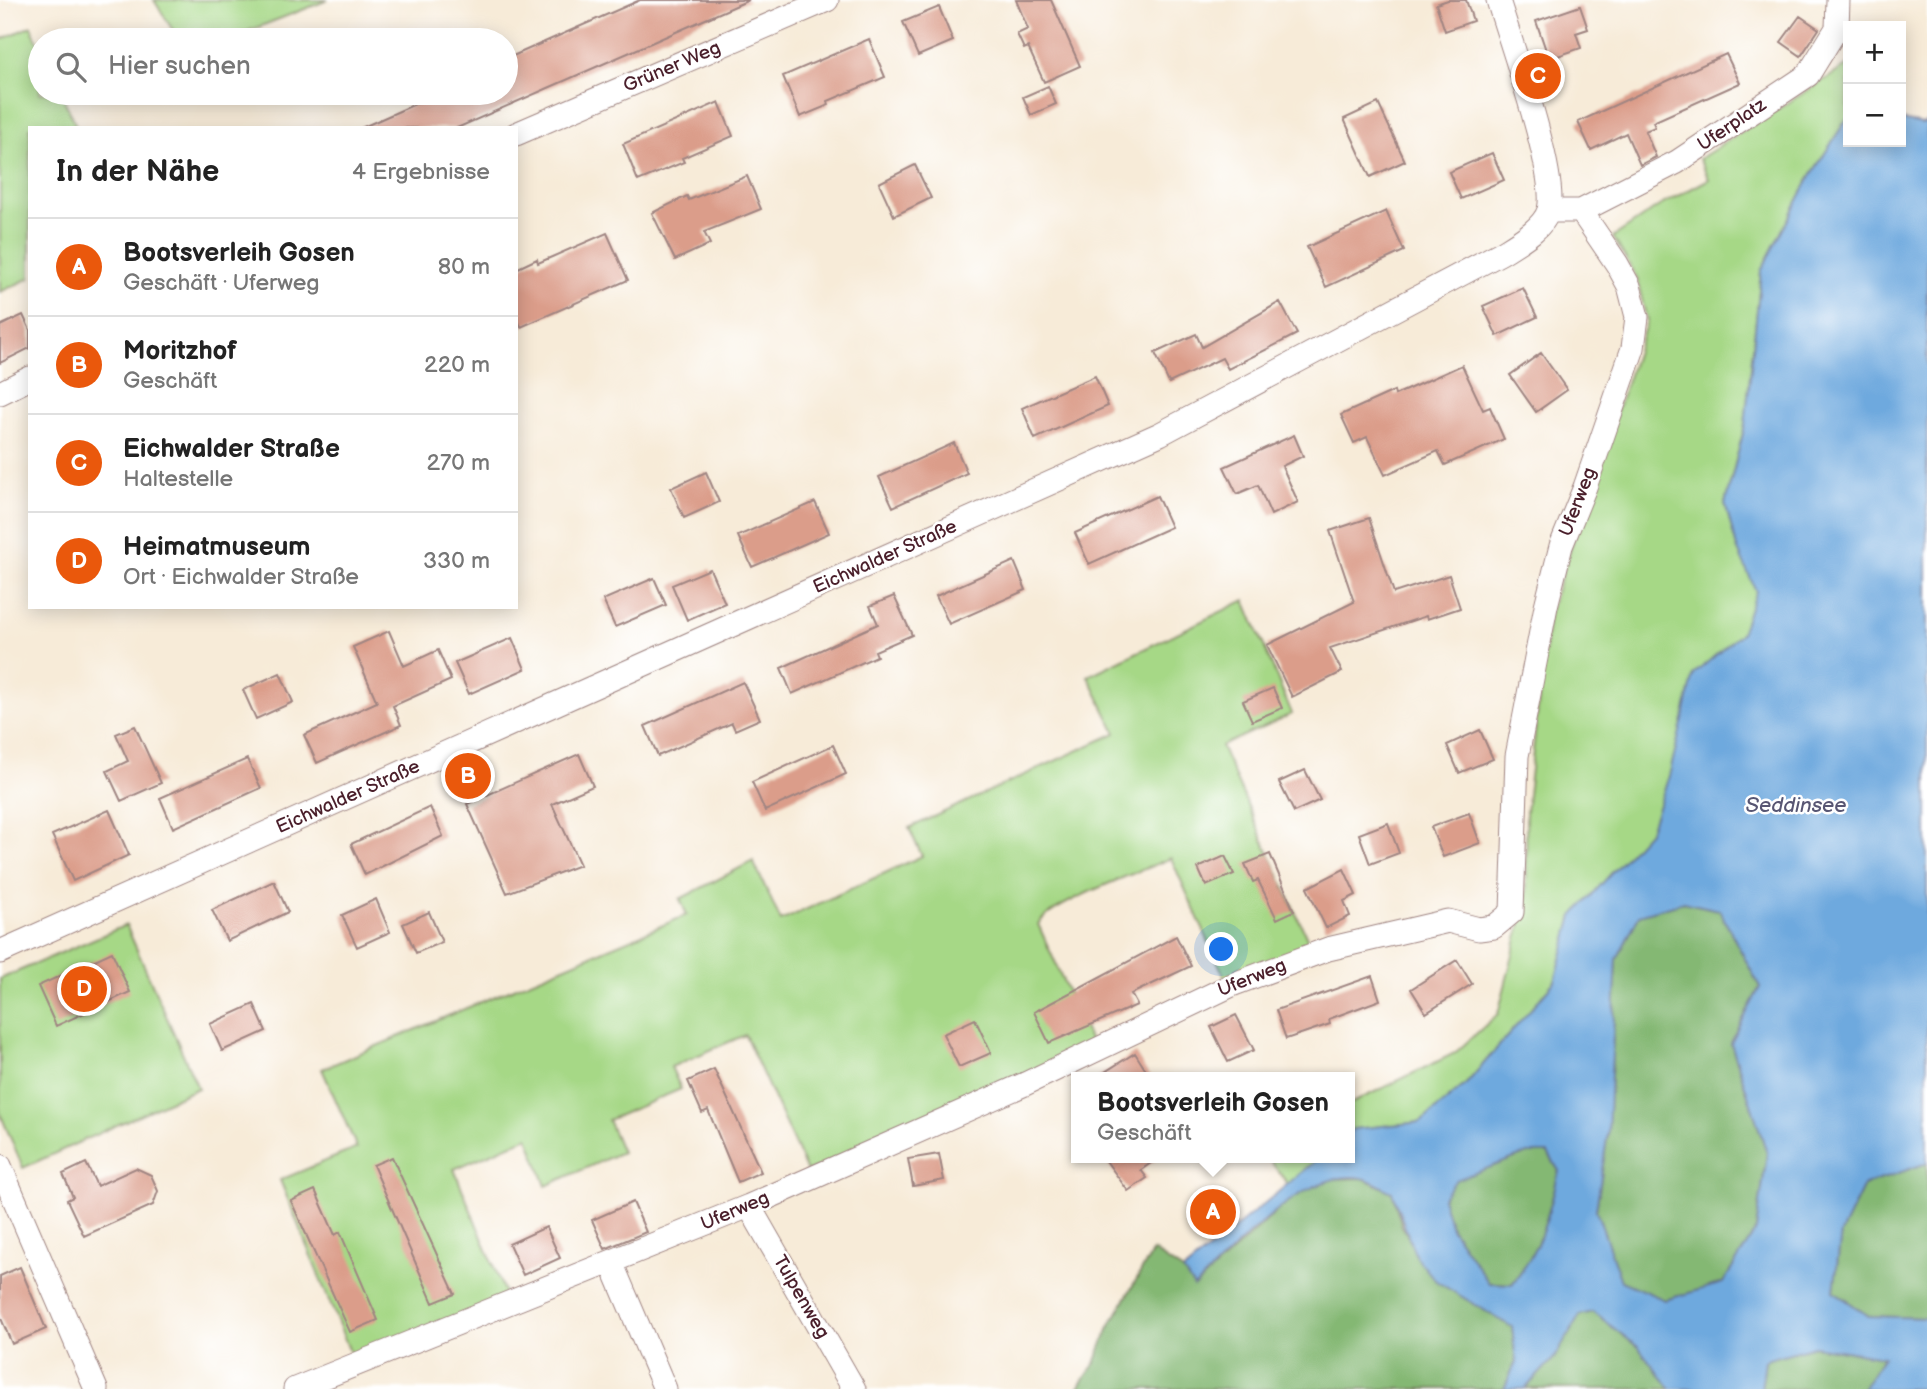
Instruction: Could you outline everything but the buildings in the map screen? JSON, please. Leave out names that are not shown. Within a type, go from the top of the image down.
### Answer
[{"type":"street","name":"Grüner Weg","points":[[518,133],[827,0]]},
{"type":"street","points":[[1498,0],[1549,177],[1549,211],[1581,211]]},
{"type":"street","name":"Uferplatz","points":[[1581,211],[1677,162],[1808,75],[1838,28],[1838,0]]},
{"type":"street","name":"Eichwalder Straße","points":[[0,952],[1160,434],[1502,253],[1531,233],[1549,211]]},
{"type":"street","name":"Uferweg","points":[[295,1389],[749,1206],[1025,1084],[1234,984],[1328,949],[1448,921],[1479,929],[1494,927],[1512,912],[1517,756],[1546,606],[1561,546],[1585,487],[1633,348],[1637,317],[1629,286],[1618,264],[1581,211]]},
{"type":"street","points":[[0,393],[28,380]]},
{"type":"street","points":[[0,1166],[96,1389]]},
{"type":"street","name":"Tulpenweg","points":[[749,1206],[854,1389]]},
{"type":"street","points":[[611,1262],[665,1389]]},
{"type":"green space","points":[[154,0],[328,0],[256,28],[172,28]]},
{"type":"green space","points":[[31,26],[32,28],[28,28],[28,105],[66,105],[76,126],[28,126],[28,279],[0,292],[0,40]]},
{"type":"green space","points":[[1843,68],[1843,125],[1810,177],[1761,271],[1745,425],[1725,504],[1761,592],[1699,822],[1573,916],[1555,981],[1467,1083],[1421,1122],[1355,1129],[1355,1102],[1455,1053],[1498,1014],[1527,899],[1526,812],[1549,613],[1647,321],[1637,278],[1613,237],[1659,206],[1709,179],[1699,159]]},
{"type":"green space","points":[[1245,600],[1292,714],[1221,746],[1312,949],[1225,978],[1171,858],[1099,888],[1061,906],[1038,924],[1092,1046],[807,1172],[745,1035],[671,1067],[681,1089],[608,1120],[622,1152],[546,1186],[528,1137],[454,1169],[507,1299],[354,1362],[280,1180],[357,1148],[322,1069],[687,915],[680,899],[753,861],[781,921],[922,856],[909,828],[1116,733],[1088,676]]},
{"type":"green space","points":[[1683,902],[1719,910],[1760,987],[1731,1043],[1767,1153],[1756,1230],[1723,1283],[1665,1300],[1621,1282],[1596,1210],[1608,1132],[1617,959],[1639,915]]},
{"type":"green space","points":[[126,925],[198,1088],[23,1168],[0,1113],[0,979]]},
{"type":"green space","points":[[1528,1153],[1548,1153],[1559,1171],[1547,1217],[1537,1244],[1512,1284],[1489,1283],[1451,1228],[1442,1198],[1455,1180]]},
{"type":"green space","points":[[1272,1163],[1313,1163],[1288,1184]]},
{"type":"green space","points":[[1927,1163],[1927,1318],[1868,1316],[1834,1291],[1841,1233],[1864,1185]]},
{"type":"green space","points":[[1363,1178],[1392,1192],[1402,1226],[1436,1281],[1512,1327],[1516,1362],[1504,1389],[1078,1389],[1095,1363],[1110,1325],[1153,1251],[1183,1271],[1195,1286],[1296,1194],[1332,1179]]},
{"type":"green space","points":[[1593,1312],[1638,1347],[1671,1389],[1525,1389],[1556,1356],[1580,1315]]},
{"type":"green space","points":[[1814,1346],[1883,1357],[1862,1389],[1761,1389],[1765,1360]]},
{"type":"water","name":"Seddinsee","points":[[1906,121],[1923,124],[1927,121],[1927,1163],[1864,1185],[1841,1233],[1834,1291],[1868,1316],[1927,1318],[1927,1389],[1862,1389],[1883,1357],[1814,1346],[1765,1360],[1761,1389],[1671,1389],[1638,1347],[1593,1312],[1580,1315],[1556,1356],[1525,1389],[1504,1389],[1516,1362],[1512,1327],[1436,1281],[1416,1257],[1392,1192],[1362,1178],[1340,1178],[1317,1185],[1294,1198],[1250,1233],[1194,1287],[1183,1271],[1313,1163],[1355,1163],[1355,1129],[1421,1122],[1467,1083],[1555,981],[1573,916],[1650,830],[1669,776],[1694,674],[1741,633],[1756,591],[1737,548],[1725,504],[1745,425],[1761,271],[1810,177],[1843,125],[1843,147],[1906,147]],"holes":[[[1683,902],[1719,910],[1760,987],[1731,1043],[1767,1153],[1756,1230],[1723,1283],[1665,1300],[1621,1281],[1596,1210],[1608,1132],[1617,959],[1639,915]],[[1528,1153],[1548,1153],[1559,1171],[1547,1217],[1537,1244],[1522,1271],[1512,1284],[1489,1283],[1451,1228],[1442,1198],[1456,1180]]]},
{"type":"place","name":"Eichwalder Straße","points":[[1538,76]]},
{"type":"place","name":"Moritzhof","points":[[468,776]]},
{"type":"place","name":"Heimatmuseum","points":[[84,989]]},
{"type":"place","name":"Bootsverleih Gosen","points":[[1213,1212]]}]
